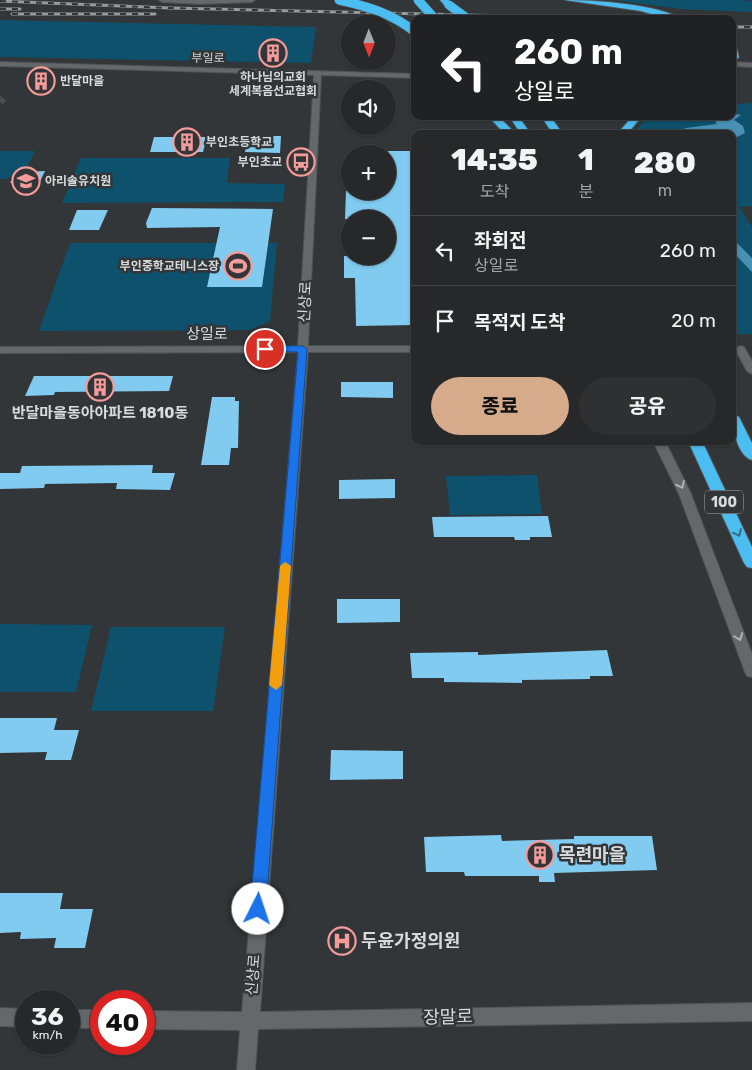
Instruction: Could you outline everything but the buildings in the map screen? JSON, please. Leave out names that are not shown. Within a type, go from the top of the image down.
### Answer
[{"type":"highway","points":[[339,0],[375,10],[411,30]]},
{"type":"highway","points":[[418,0],[431,15]]},
{"type":"highway","points":[[569,0],[642,9],[664,15]]},
{"type":"highway","points":[[606,0],[643,5],[680,15]]},
{"type":"highway","points":[[446,3],[457,15]]},
{"type":"highway","points":[[446,3],[462,15]]},
{"type":"highway","points":[[496,120],[507,130]]},
{"type":"highway","points":[[626,130],[634,120]]},
{"type":"highway","points":[[736,425],[752,456]]},
{"type":"highway","name":"100","points":[[697,445],[752,563]]},
{"type":"street","points":[[162,0],[252,0]]},
{"type":"street","points":[[736,63],[752,65]]},
{"type":"street","name":"부일로","points":[[0,64],[411,76]]},
{"type":"street","name":"신상로","points":[[246,1070],[303,349],[318,72]]},
{"type":"street","name":"상일로","points":[[0,350],[411,349]]},
{"type":"street","points":[[736,349],[752,349]]},
{"type":"street","points":[[736,349],[752,371]]},
{"type":"street","points":[[661,445],[685,494],[752,672]]},
{"type":"street","name":"장말로","points":[[155,1020],[249,1022],[752,1012]]},
{"type":"street","points":[[0,1018],[15,1018]]},
{"type":"shaded area","points":[[615,0],[742,0],[752,1],[752,12],[680,9]]},
{"type":"shaded area","points":[[0,20],[316,27],[311,63],[0,57]]},
{"type":"shaded area","points":[[752,103],[752,206],[739,207],[752,227],[752,334],[736,334],[736,130],[637,130],[644,120],[736,120],[736,104]]},
{"type":"shaded area","points":[[734,120],[743,126],[745,133],[736,138],[736,130],[681,130],[717,124],[715,122]]},
{"type":"shaded area","points":[[0,151],[35,151],[27,167],[6,179],[0,179]]},
{"type":"shaded area","points":[[81,158],[230,158],[227,183],[285,184],[283,202],[62,203]]},
{"type":"shaded area","points":[[736,242],[752,258],[752,272],[736,255]]},
{"type":"shaded area","points":[[70,243],[277,243],[270,321],[250,330],[39,331]]},
{"type":"shaded area","points":[[537,475],[542,514],[450,515],[446,476]]},
{"type":"shaded area","points":[[0,624],[92,625],[76,692],[0,692]]},
{"type":"shaded area","points":[[111,627],[225,627],[213,711],[91,711]]},
{"type":"tunnel","points":[[0,102],[3,98]]},
{"type":"railway","points":[[0,1],[170,8],[466,15]]},
{"type":"railway","points":[[0,9],[20,9]]},
{"type":"railway","points":[[12,14],[155,14]]},
{"type":"railway","points":[[736,27],[752,27]]},
{"type":"slow traffic","points":[[276,685],[285,566]]},
{"type":"place","name":"하나님의교회 세계복음선교협회","points":[[273,53]]},
{"type":"place","name":"반달마을","points":[[41,81]]},
{"type":"place","name":"부인초등학교","points":[[187,142]]},
{"type":"place","name":"부인초교","points":[[301,162]]},
{"type":"place","name":"아리솔유치원","points":[[26,181]]},
{"type":"place","name":"부인중학교테니스장","points":[[238,266]]},
{"type":"place","name":"반달마을동아아파트 1810동","points":[[100,387]]},
{"type":"place","name":"목련마을","points":[[540,855]]},
{"type":"place","name":"두윤가정의원","points":[[342,941]]},
{"type":"route","points":[[258,909],[303,349],[265,349]]}]
